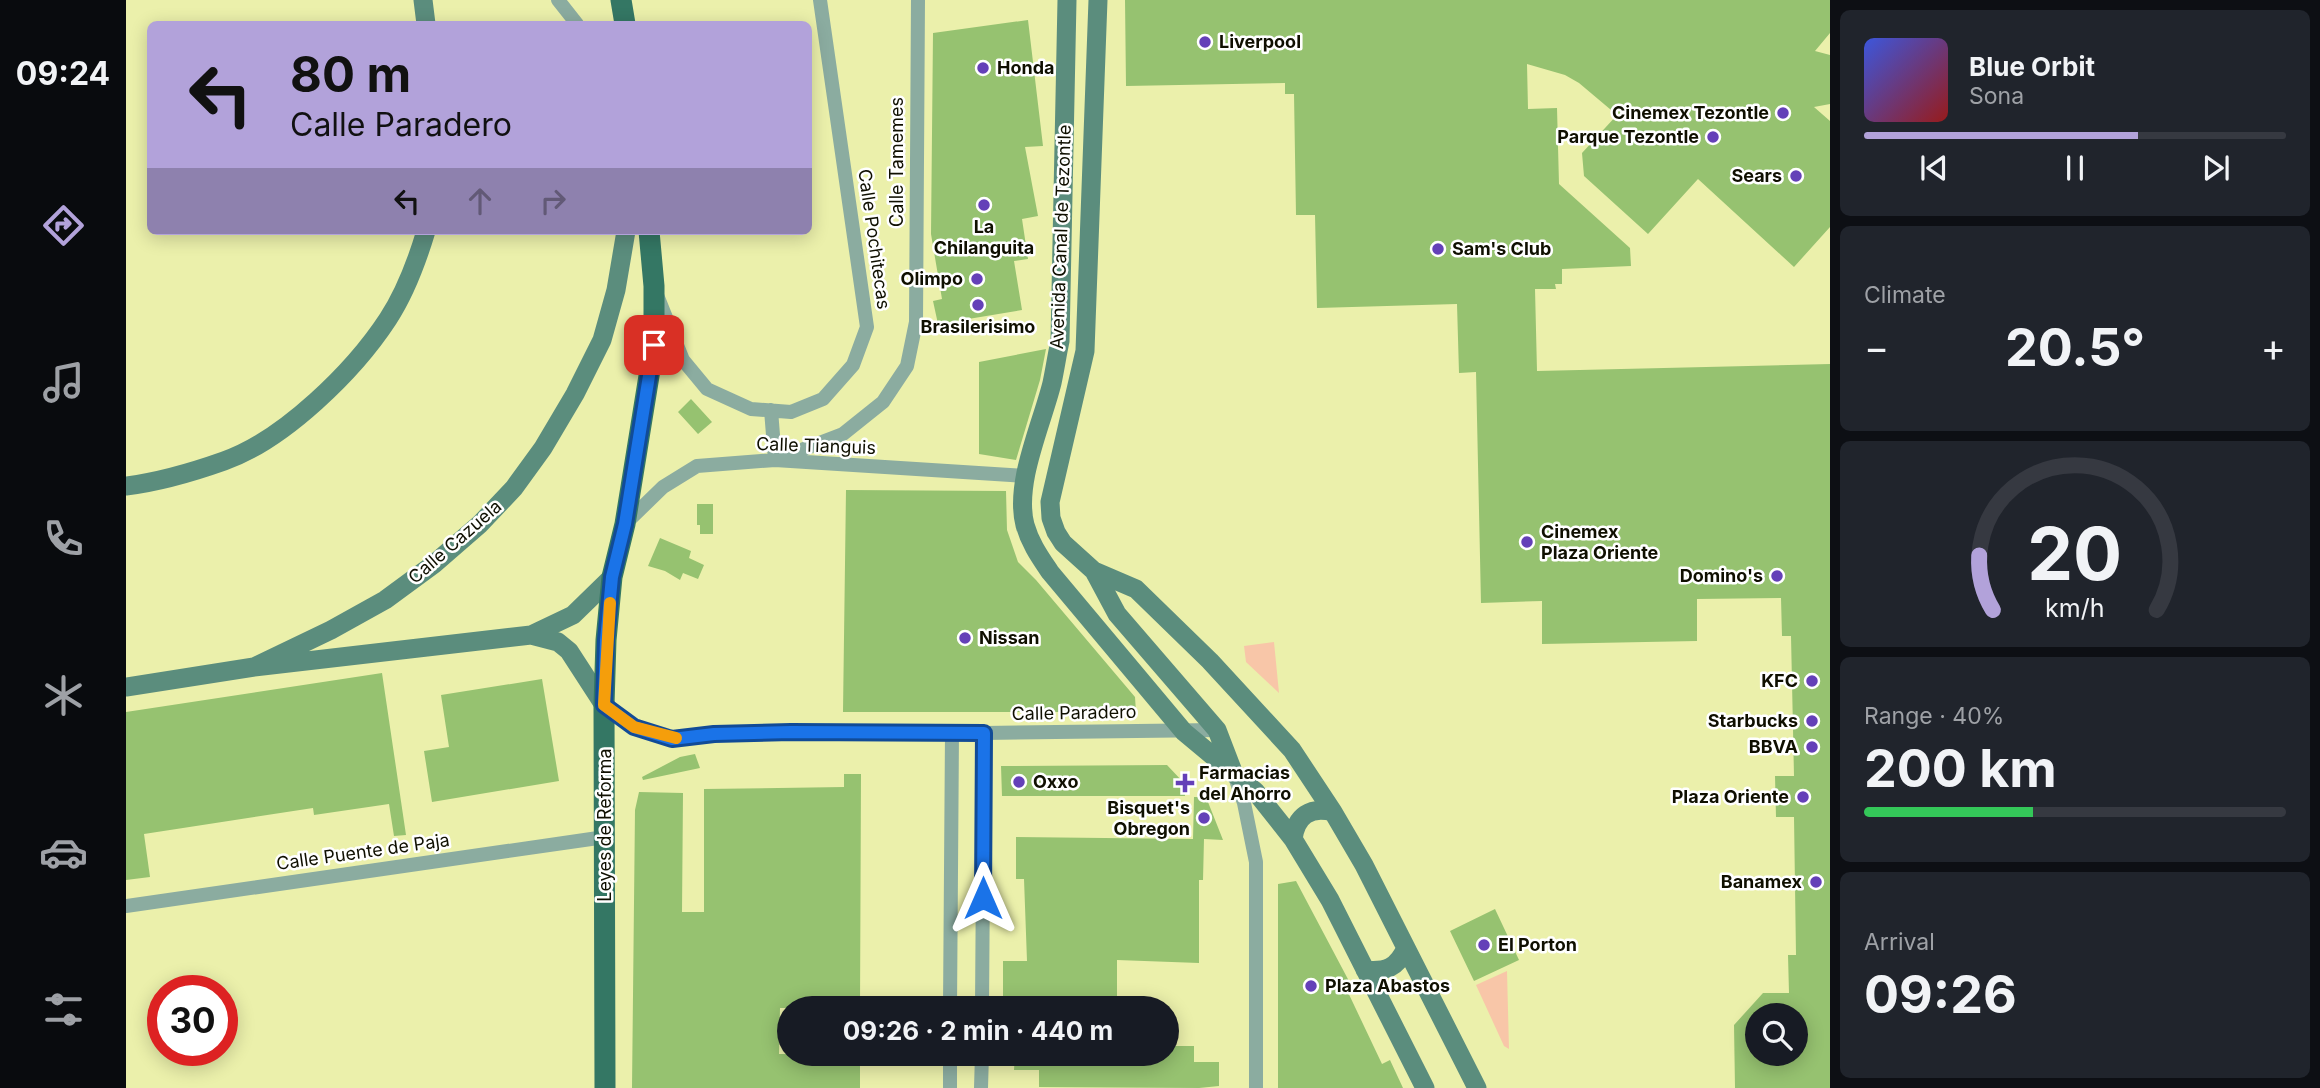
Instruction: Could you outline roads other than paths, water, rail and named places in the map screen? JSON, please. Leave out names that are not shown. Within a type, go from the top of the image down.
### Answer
[{"type":"main road","points":[[423,0],[426,21]]},
{"type":"main road","points":[[621,0],[624,21]]},
{"type":"main road","name":"Avenida Canal de Tezontle","points":[[1067,0],[1060,341],[1052,383],[1026,476],[1025,523],[1033,547],[1050,572],[1184,732],[1232,769],[1255,791],[1293,839],[1330,900],[1426,1088]]},
{"type":"main road","name":"Avenida Canal de Tezontle","points":[[1098,0],[1085,351],[1050,502],[1051,518],[1063,543],[1094,571],[1136,589],[1210,661],[1292,750],[1364,865],[1477,1088]]},
{"type":"main road","points":[[126,486],[225,461],[269,437],[316,403],[354,363],[389,318],[416,263],[425,235]]},
{"type":"main road","name":"Calle Cazuela","points":[[254,667],[331,630],[385,600],[444,556],[480,524],[514,488],[569,405],[602,340],[617,290],[625,235]]},
{"type":"main road","name":"Leyes de Reforma","points":[[605,1088],[606,640],[612,577],[625,524],[654,345],[654,286],[649,235]]},
{"type":"main road","name":"Avenida Canal de Tezontle","points":[[1094,571],[1117,614],[1217,730],[1232,769]]},
{"type":"main road","name":"Calle Cazuela","points":[[126,687],[254,667],[531,635],[573,615],[612,577]]},
{"type":"main road","name":"Calle Cazuela","points":[[531,635],[558,642],[569,651],[604,705]]},
{"type":"main road","points":[[1293,839],[1294,827],[1309,811],[1323,809],[1333,812]]},
{"type":"main road","points":[[1365,970],[1379,971],[1390,968],[1397,964],[1406,947]]},
{"type":"street","points":[[558,0],[575,21]]},
{"type":"street","name":"Calle Pochitecas","points":[[654,286],[683,360],[708,389],[751,409],[791,412],[823,399],[853,365],[867,327],[820,0]]},
{"type":"street","name":"Calle Tamemes","points":[[775,460],[843,434],[883,402],[907,366],[916,322],[918,0]]},
{"type":"street","points":[[771,411],[775,460]]},
{"type":"street","name":"Calle Tianguis","points":[[625,524],[663,487],[697,466],[775,460],[1026,476]]},
{"type":"street","name":"Calle Paradero","points":[[604,705],[634,727],[672,739],[714,734],[778,732],[1217,730]]},
{"type":"street","points":[[950,996],[952,733]]},
{"type":"street","points":[[982,996],[984,733]]},
{"type":"street","points":[[1232,769],[1244,803],[1256,862],[1256,1088]]},
{"type":"street","name":"Calle Puente de Paja","points":[[126,906],[605,837]]},
{"type":"street","points":[[950,1066],[950,1088]]},
{"type":"street","points":[[981,1088],[982,1066]]},
{"type":"place","name":"Liverpool","points":[[1205,42]]},
{"type":"place","name":"Honda","points":[[983,68]]},
{"type":"place","name":"Cinemex Tezontle","points":[[1783,113]]},
{"type":"place","name":"Parque Tezontle","points":[[1713,137]]},
{"type":"place","name":"Sears","points":[[1796,176]]},
{"type":"place","name":"La Chilanguita","points":[[984,205]]},
{"type":"place","name":"Sam's Club","points":[[1438,249]]},
{"type":"place","name":"Olimpo","points":[[977,279]]},
{"type":"place","name":"Brasilerisimo","points":[[978,305]]},
{"type":"place","name":"Cinemex Plaza Oriente","points":[[1527,542]]},
{"type":"place","name":"Domino's","points":[[1777,576]]},
{"type":"place","name":"Nissan","points":[[965,638]]},
{"type":"place","name":"KFC","points":[[1812,681]]},
{"type":"place","name":"Starbucks","points":[[1812,721]]},
{"type":"place","name":"BBVA","points":[[1812,747]]},
{"type":"place","name":"Oxxo","points":[[1019,782]]},
{"type":"place","name":"Farmacias del Ahorro","points":[[1185,783]]},
{"type":"place","name":"Plaza Oriente","points":[[1803,797]]},
{"type":"place","name":"Bisquet's Obregon","points":[[1204,818]]},
{"type":"place","name":"Banamex","points":[[1816,882]]},
{"type":"place","name":"El Porton","points":[[1484,945]]},
{"type":"place","name":"Plaza Abastos","points":[[1311,986]]}]
